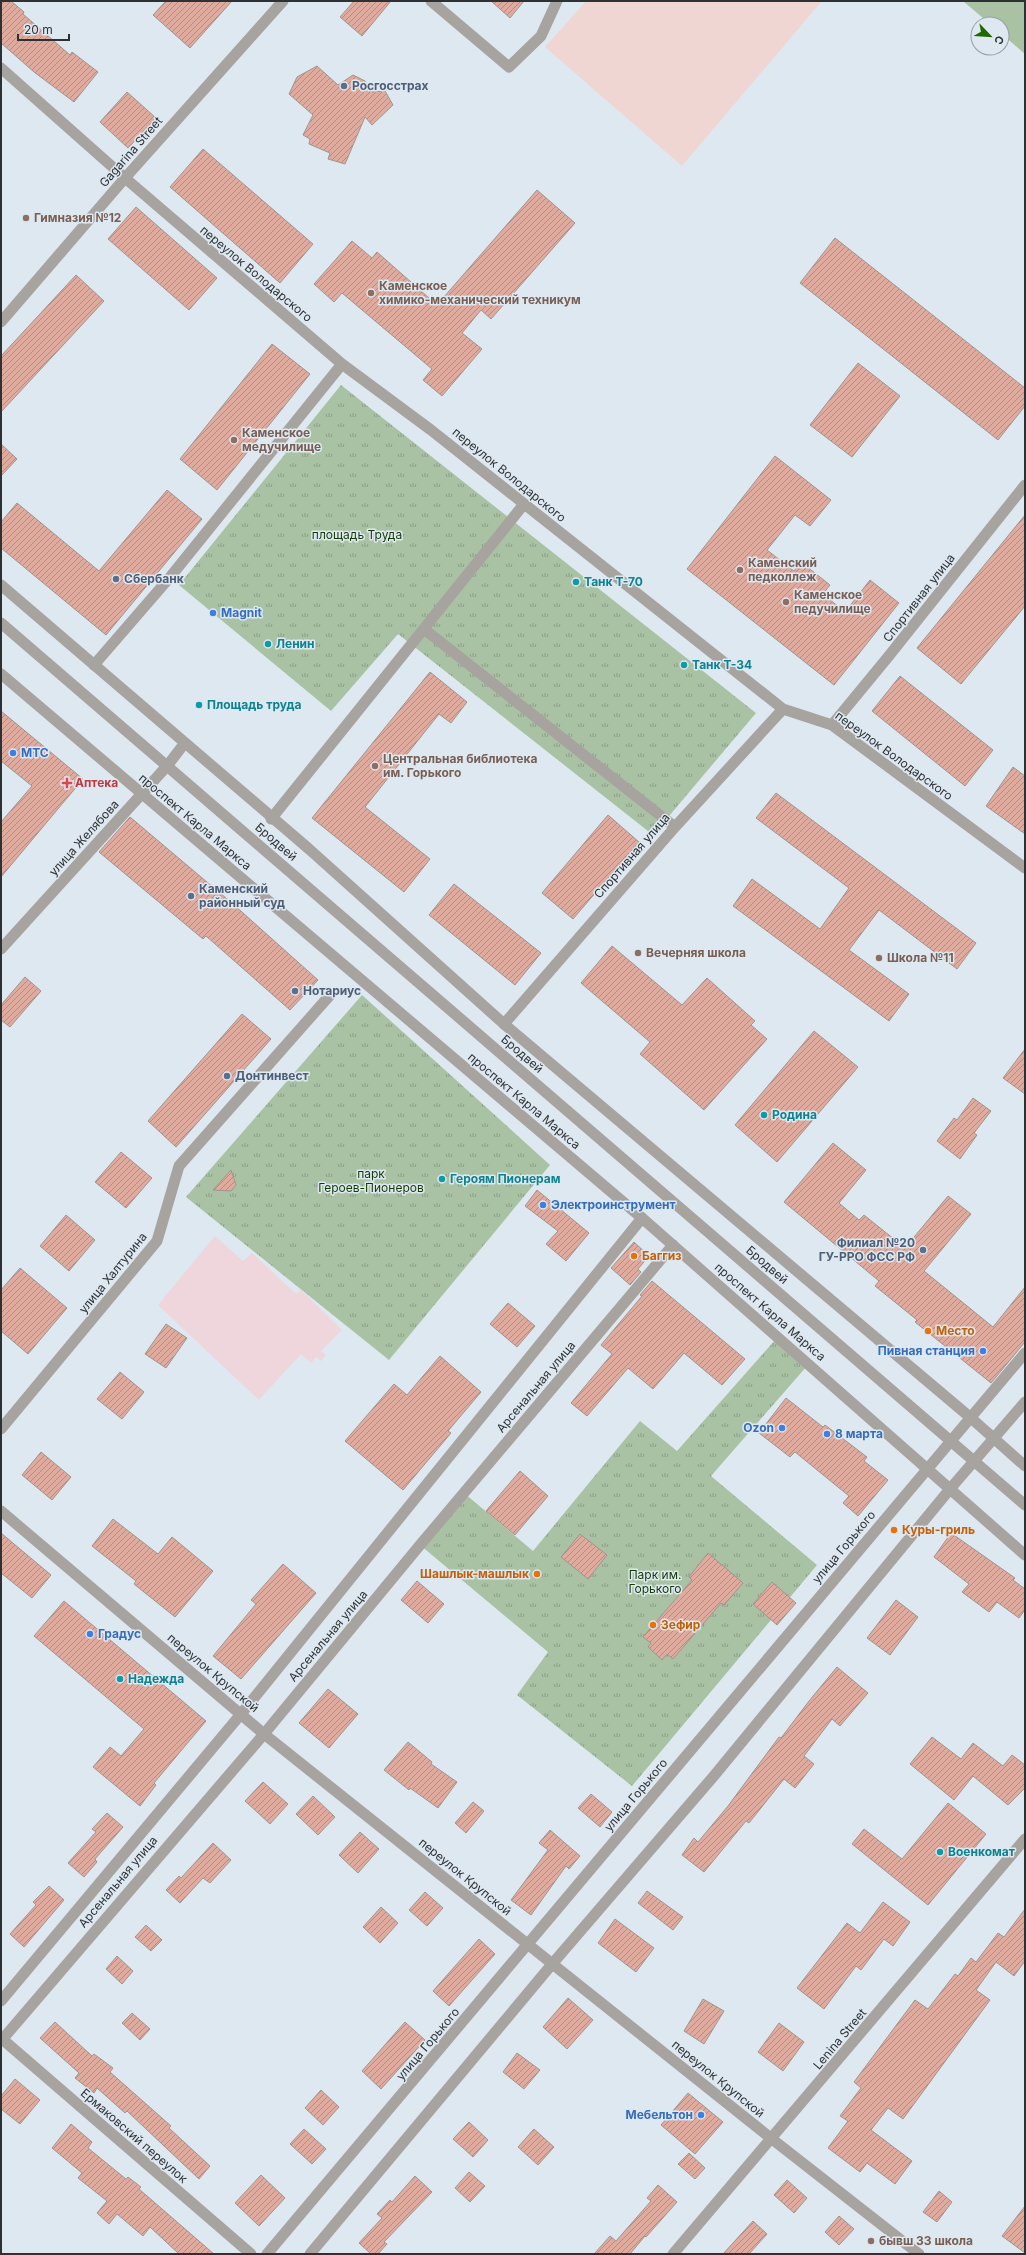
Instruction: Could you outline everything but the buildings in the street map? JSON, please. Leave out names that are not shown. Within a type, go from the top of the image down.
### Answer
[{"type":"street","name":"Gagarina Street","points":[[1,322],[125,178],[283,1]]},
{"type":"street","points":[[431,1],[509,67],[541,36],[557,1]]},
{"type":"street","name":"переулок Володарского","points":[[1,68],[125,178],[342,364],[431,430],[784,709],[832,725],[1025,868]]},
{"type":"street","points":[[94,665],[171,576],[342,364]]},
{"type":"street","name":"Спортивная улица","points":[[832,725],[888,658],[1025,485]]},
{"type":"street","points":[[271,819],[524,504]]},
{"type":"street","points":[[1,585],[271,819],[308,849],[504,1024],[971,1418],[1025,1466]]},
{"type":"street","name":"Бродвей","points":[[1,623],[1025,1505]]},
{"type":"street","points":[[424,629],[675,827]]},
{"type":"street","name":"проспект Карла Маркса","points":[[1,674],[642,1218],[1025,1555]]},
{"type":"street","name":"Спортивная улица","points":[[504,1024],[675,827],[784,709]]},
{"type":"street","name":"улица Желябова","points":[[1,949],[167,766],[184,744]]},
{"type":"street","name":"улица Халтурина","points":[[1,1430],[157,1241],[179,1166],[331,994]]},
{"type":"street","name":"Арсенальная улица","points":[[1,2001],[241,1714],[642,1218]]},
{"type":"street","name":"Арсенальная улица","points":[[1,2040],[264,1734],[420,1545],[673,1245]]},
{"type":"street","name":"улица Горького","points":[[267,2254],[529,1945],[1025,1353]]},
{"type":"street","points":[[310,2254],[553,1963],[713,1777],[950,1489],[1025,1402]]},
{"type":"street","name":"переулок Крупской","points":[[1,1511],[264,1734],[553,1963],[772,2140],[919,2254]]},
{"type":"street","name":"Lenina Street","points":[[673,2254],[772,2140],[1025,1839]]},
{"type":"street","name":"Ермаковский переулок","points":[[1,2040],[250,2254]]},
{"type":"shaded area","points":[[586,1],[822,1],[682,166],[545,47]]},
{"type":"shaded area","points":[[215,1236],[243,1261],[252,1253],[296,1294],[301,1290],[342,1330],[321,1351],[326,1355],[321,1361],[316,1357],[311,1363],[301,1354],[259,1400],[158,1305]]},
{"type":"green space","points":[[963,1],[1025,1],[1025,54],[1010,41],[1010,16],[981,16]]},
{"type":"green space","name":"площадь Труда","points":[[341,385],[756,713],[653,835],[398,634],[331,711],[179,585]]},
{"type":"green space","name":"парк Героев-Пионеров","points":[[362,995],[550,1165],[389,1360],[186,1197]]},
{"type":"green space","name":"Парк им. Горького","points":[[776,1339],[807,1366],[711,1476],[817,1565],[632,1786],[517,1695],[548,1652],[420,1545],[464,1493],[533,1551],[640,1421],[677,1451]]},
{"type":"place","name":"Росгосстрах","points":[[344,86]]},
{"type":"place","name":"Гимназия №12","points":[[26,218]]},
{"type":"place","name":"Каменское химико-механический техникум","points":[[371,293]]},
{"type":"place","name":"Каменское медучилище","points":[[234,440]]},
{"type":"place","name":"Каменский педколлеж","points":[[740,570]]},
{"type":"place","name":"Сбербанк","points":[[116,579]]},
{"type":"place","name":"Танк Т-70","points":[[576,582]]},
{"type":"place","name":"Каменское педучилище","points":[[786,602]]},
{"type":"place","name":"Magnit","points":[[213,613]]},
{"type":"place","name":"Ленин","points":[[268,644]]},
{"type":"place","name":"Танк Т-34","points":[[684,665]]},
{"type":"place","name":"Площадь труда","points":[[199,705]]},
{"type":"place","name":"МТС","points":[[13,753]]},
{"type":"place","name":"Центральная библиотека им. Горького","points":[[375,766]]},
{"type":"place","name":"Аптека","points":[[67,783]]},
{"type":"place","name":"Каменский районный суд","points":[[191,896]]},
{"type":"place","name":"Вечерняя школа","points":[[638,953]]},
{"type":"place","name":"Школа №11","points":[[879,958]]},
{"type":"place","name":"Нотариус","points":[[295,991]]},
{"type":"place","name":"Донтинвест","points":[[227,1076]]},
{"type":"place","name":"Родина","points":[[764,1115]]},
{"type":"place","name":"Героям Пионерам","points":[[442,1179]]},
{"type":"place","name":"Электроинструмент","points":[[543,1205]]},
{"type":"place","name":"Филиал №20 ГУ-РРО ФСС РФ","points":[[923,1250]]},
{"type":"place","name":"Баггиз","points":[[634,1256]]},
{"type":"place","name":"Место","points":[[928,1331]]},
{"type":"place","name":"Пивная станция","points":[[983,1351]]},
{"type":"place","name":"Ozon","points":[[782,1428]]},
{"type":"place","name":"8 марта","points":[[827,1434]]},
{"type":"place","name":"Куры-гриль","points":[[894,1530]]},
{"type":"place","name":"Шашлык-машлык","points":[[537,1574]]},
{"type":"place","name":"Зефир","points":[[653,1625]]},
{"type":"place","name":"Градус","points":[[90,1634]]},
{"type":"place","name":"Надежда","points":[[120,1679]]},
{"type":"place","name":"Военкомат","points":[[940,1852]]},
{"type":"place","name":"Мебельтон","points":[[701,2115]]},
{"type":"place","name":"бывш 33 школа","points":[[871,2241]]}]
